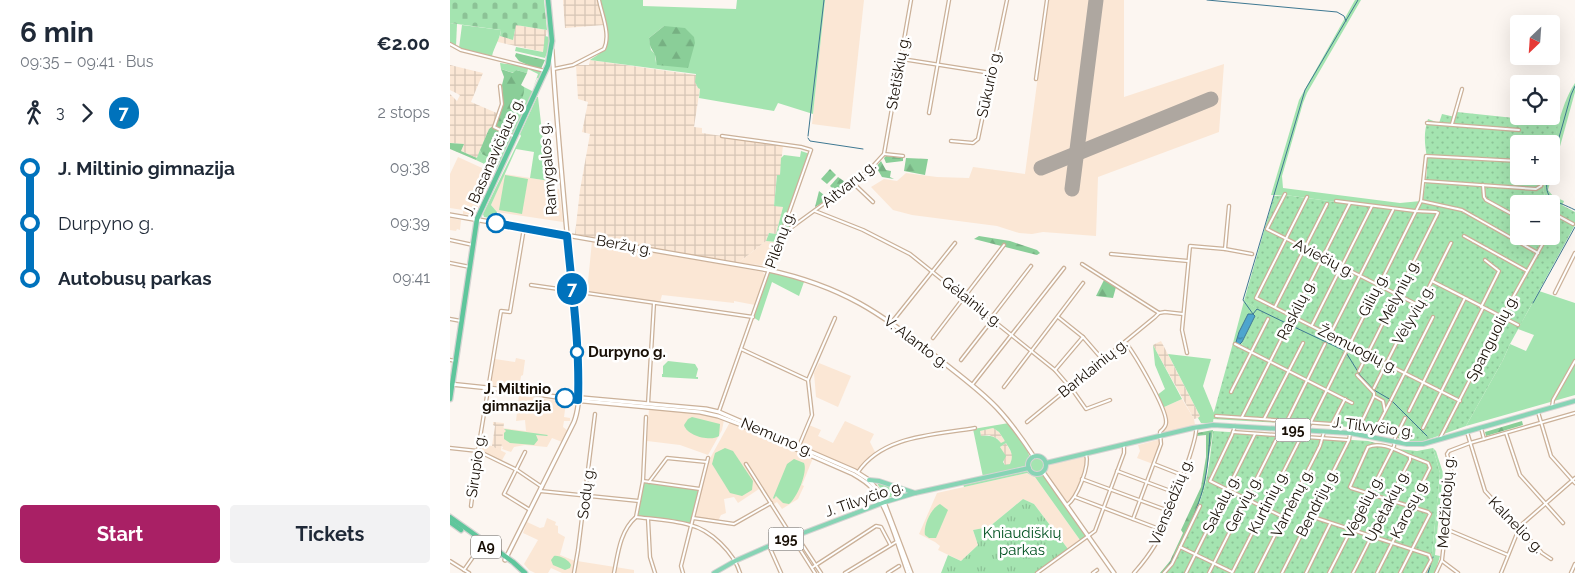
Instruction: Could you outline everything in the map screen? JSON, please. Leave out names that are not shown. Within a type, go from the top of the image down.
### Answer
[{"type":"highway","name":"J. Basanavičiaus g.","points":[[450,399],[453,361],[462,321],[477,219],[545,71],[551,67],[552,47],[548,0]]},
{"type":"highway","name":"A9","points":[[450,517],[506,558],[523,573]]},
{"type":"highway","name":"A9","points":[[450,522],[506,558]]},
{"type":"main road","name":"Ramygalos g.","points":[[506,558],[574,422],[578,400],[578,366],[572,291],[551,67]]},
{"type":"main road","name":"Beržų g.","points":[[450,215],[768,270]]},
{"type":"main road","name":"V. Alanto g.","points":[[768,270],[805,279],[837,291],[859,301],[892,322],[972,385],[998,410],[1034,457]]},
{"type":"main road","name":"Nemuno g.","points":[[451,384],[488,387],[578,400],[648,405],[718,414],[799,446],[858,472],[878,490],[910,573]]},
{"type":"main road","name":"J. Tilvyčio g.","points":[[1046,463],[1196,427],[1213,425],[1350,433],[1414,444],[1440,440],[1575,401]]},
{"type":"main road","name":"Nemuno g.","points":[[718,414],[853,474],[872,487],[884,503],[910,573]]},
{"type":"main road","points":[[1029,468],[1029,462],[1034,457],[1041,457],[1046,463],[1046,468],[1043,472],[1114,573]]},
{"type":"main road","name":"J. Tilvyčio g.","points":[[714,573],[735,561],[769,546],[884,503],[915,493],[1029,468]]},
{"type":"main road","name":"195","points":[[1029,468],[1034,474],[1043,472]]},
{"type":"main road","points":[[868,480],[886,483],[915,493]]},
{"type":"street","points":[[551,67],[573,65],[604,49],[607,34],[599,0]]},
{"type":"street","name":"Stetiškių g.","points":[[886,147],[911,0]]},
{"type":"street","points":[[929,113],[949,0]]},
{"type":"street","name":"Sūkurio g.","points":[[951,141],[973,143],[977,140],[1008,0]]},
{"type":"street","points":[[1036,79],[1047,0]]},
{"type":"street","points":[[450,44],[461,50],[545,71]]},
{"type":"street","points":[[901,58],[991,73]]},
{"type":"street","points":[[500,86],[502,104],[494,126],[515,137]]},
{"type":"street","points":[[1452,124],[1462,89]]},
{"type":"street","points":[[1427,123],[1519,130]]},
{"type":"street","name":"Pilėnų g.","points":[[718,414],[811,149],[722,136]]},
{"type":"street","name":"Aitvarų g.","points":[[781,235],[853,183],[884,154],[886,147]]},
{"type":"street","points":[[884,154],[904,156]]},
{"type":"street","name":"Gilių g.","points":[[1305,430],[1421,201],[1426,156],[1510,161]]},
{"type":"street","points":[[1424,181],[1536,189],[1541,185]]},
{"type":"street","points":[[853,183],[873,202]]},
{"type":"street","points":[[1484,185],[1484,197],[1486,200],[1510,213]]},
{"type":"street","name":"Aviečių g.","points":[[1285,194],[1267,229],[1416,304]]},
{"type":"street","points":[[1286,238],[1307,197]]},
{"type":"street","points":[[1336,201],[1415,211]]},
{"type":"street","points":[[1421,201],[1462,210],[1538,253]]},
{"type":"street","name":"Raskilų g.","points":[[1242,418],[1350,203]]},
{"type":"street","points":[[1275,307],[1327,204]]},
{"type":"street","points":[[1225,249],[1229,206]]},
{"type":"street","points":[[1312,326],[1372,206]]},
{"type":"street","points":[[1330,335],[1394,209]]},
{"type":"street","name":"Gėlainių g.","points":[[815,211],[863,230],[899,248],[933,272],[1013,334],[1055,370],[1070,386],[1086,409],[1110,400]]},
{"type":"street","name":"Mėlynių g.","points":[[1359,371],[1438,215],[1437,212],[1415,211]]},
{"type":"street","points":[[1560,217],[1573,224]]},
{"type":"street","name":"Sirupio g.","points":[[471,506],[501,311],[510,312],[524,228]]},
{"type":"street","points":[[1464,236],[1527,271]]},
{"type":"street","name":"Žemuogių g.","points":[[1286,238],[1256,298],[1460,401]]},
{"type":"street","points":[[450,240],[473,245]]},
{"type":"street","name":"Vėlyvių g.","points":[[1374,388],[1416,304],[1421,304],[1451,242]]},
{"type":"street","points":[[892,322],[955,243]]},
{"type":"street","points":[[933,338],[1004,245]]},
{"type":"street","name":"Spanguolių g.","points":[[1440,440],[1440,436],[1460,401],[1502,317],[1542,245]]},
{"type":"street","points":[[1187,353],[1182,330],[1182,314],[1190,246],[1239,250],[1252,254]]},
{"type":"street","points":[[1555,293],[1575,253]]},
{"type":"street","points":[[1111,254],[1188,261]]},
{"type":"street","points":[[1423,428],[1499,271],[1484,260]]},
{"type":"street","points":[[450,263],[470,267]]},
{"type":"street","points":[[1082,264],[1159,312],[1182,314]]},
{"type":"street","points":[[961,360],[1031,266]]},
{"type":"street","points":[[972,385],[1064,268]]},
{"type":"street","points":[[1432,281],[1518,325]]},
{"type":"street","points":[[1004,387],[1083,283]]},
{"type":"street","points":[[531,285],[752,317]]},
{"type":"street","points":[[1409,411],[1464,298]]},
{"type":"street","points":[[648,405],[654,302]]},
{"type":"street","name":"Barklainių g.","points":[[1027,422],[1155,318],[1159,312]]},
{"type":"street","points":[[1058,317],[1083,337],[1103,360]]},
{"type":"street","points":[[1376,429],[1432,317]]},
{"type":"street","points":[[799,446],[812,415],[808,380],[835,318]]},
{"type":"street","points":[[450,319],[462,321]]},
{"type":"street","points":[[1231,392],[1268,319]]},
{"type":"street","points":[[1055,370],[1083,337]]},
{"type":"street","points":[[1125,342],[1136,357],[1162,408],[1166,421],[1166,426],[1160,432],[1161,444],[1133,519]]},
{"type":"street","points":[[1264,420],[1303,343]]},
{"type":"street","points":[[1235,344],[1352,403]]},
{"type":"street","points":[[1287,421],[1325,344]]},
{"type":"street","points":[[741,349],[808,380]]},
{"type":"street","points":[[1552,408],[1553,400],[1575,361]]},
{"type":"street","points":[[1357,375],[1374,393],[1374,396],[1383,401],[1385,411]]},
{"type":"street","points":[[1356,434],[1374,396]]},
{"type":"street","points":[[1216,416],[1332,424],[1345,399]]},
{"type":"street","points":[[1538,412],[1551,456],[1575,483]]},
{"type":"street","name":"Medžiotojų g.","points":[[1436,573],[1442,560],[1446,529],[1452,473],[1448,453],[1451,449],[1575,413]]},
{"type":"street","name":"Sodų g.","points":[[574,573],[595,414]]},
{"type":"street","points":[[614,573],[621,538],[631,521],[636,517],[643,481],[646,417]]},
{"type":"street","name":"Vėgėlių g.","points":[[1330,573],[1393,448],[1405,418]]},
{"type":"street","points":[[1234,426],[1233,432],[1209,480],[1284,518]]},
{"type":"street","name":"Viensėdžių g.","points":[[1134,573],[1145,560],[1162,530],[1196,436],[1196,427]]},
{"type":"street","points":[[858,472],[865,464],[884,450],[902,441],[975,428]]},
{"type":"street","points":[[1481,428],[1484,439]]},
{"type":"street","name":"Kurtinių g.","points":[[1233,573],[1305,430]]},
{"type":"street","points":[[1233,432],[1349,440]]},
{"type":"street","name":"Varnėnų g.","points":[[1256,573],[1323,438],[1324,432]]},
{"type":"street","name":"Kalnelio g.","points":[[1467,432],[1485,491],[1542,553],[1551,559]]},
{"type":"street","name":"Bendrijų g.","points":[[1282,573],[1349,440],[1350,433]]},
{"type":"street","points":[[1506,433],[1518,472],[1563,523]]},
{"type":"street","name":"Sakalų g.","points":[[1186,573],[1255,434]]},
{"type":"street","name":"Gervių g.","points":[[1209,573],[1278,436]]},
{"type":"street","points":[[1037,573],[1095,531],[1124,452],[1124,444]]},
{"type":"street","points":[[1393,448],[1378,445],[1368,447],[1350,487],[1430,514],[1400,573]]},
{"type":"street","points":[[450,448],[478,451],[517,470],[541,489],[585,496],[639,501]]},
{"type":"street","name":"Upėtakių g.","points":[[1353,573],[1410,460],[1410,456],[1393,448]]},
{"type":"street","points":[[525,452],[504,495],[530,510]]},
{"type":"street","points":[[1068,505],[1075,497],[1082,479],[1087,464],[1086,454]]},
{"type":"street","name":"Karosų g.","points":[[1377,573],[1430,467],[1428,463],[1410,456]]},
{"type":"street","points":[[650,482],[666,458],[706,462]]},
{"type":"street","points":[[682,573],[681,566],[708,458]]},
{"type":"street","points":[[746,464],[771,503],[821,573]]},
{"type":"street","points":[[1153,464],[1182,475]]},
{"type":"street","points":[[1117,471],[1176,493]]},
{"type":"street","points":[[1501,573],[1519,529],[1575,478]]},
{"type":"street","points":[[1082,479],[1169,511]]},
{"type":"street","points":[[643,481],[700,489]]},
{"type":"street","points":[[1075,497],[1162,530]]},
{"type":"street","points":[[693,518],[734,524],[771,503]]},
{"type":"street","points":[[1164,573],[1172,564],[1200,506]]},
{"type":"street","points":[[1310,516],[1429,555],[1430,560],[1424,573]]},
{"type":"street","points":[[636,517],[691,525],[710,535],[735,561],[740,573]]},
{"type":"street","points":[[648,519],[650,557],[655,573]]},
{"type":"street","points":[[1306,573],[1330,523]]},
{"type":"street","points":[[812,567],[876,526],[881,527],[890,544]]},
{"type":"street","points":[[1446,529],[1508,554]]},
{"type":"street","points":[[794,536],[815,573]]},
{"type":"street","points":[[845,573],[890,544],[897,542]]},
{"type":"street","points":[[769,546],[778,563],[780,573]]},
{"type":"street","points":[[460,573],[480,547]]},
{"type":"street","points":[[1180,547],[1233,573]]},
{"type":"street","name":"Medžiotojų g.","points":[[1442,560],[1458,573]]},
{"type":"street","points":[[450,561],[469,573]]},
{"type":"street","points":[[1571,573],[1575,564]]},
{"type":"street","points":[[888,573],[899,566]]},
{"type":"street","points":[[1093,573],[1097,570]]},
{"type":"shaded area","points":[[563,0],[599,0],[604,25],[565,28]]},
{"type":"shaded area","points":[[825,0],[864,0],[850,129],[812,124]]},
{"type":"shaded area","points":[[1048,0],[1124,0],[1124,97],[1224,64],[1219,132],[1098,177],[1096,236],[1043,232],[1032,234],[1019,233],[997,226],[912,215],[893,210],[871,187],[884,179],[897,181],[906,173],[937,177],[969,178],[973,167],[1025,174]]},
{"type":"shaded area","points":[[516,25],[547,30],[543,52],[497,41],[500,36],[513,39]]},
{"type":"shaded area","points":[[590,60],[696,75],[696,84],[700,88],[694,127],[702,128],[702,133],[783,145],[774,205],[783,207],[776,234],[769,233],[766,241],[738,263],[575,234],[580,190],[590,134],[582,132],[588,102],[578,99],[576,65],[589,65]]},
{"type":"shaded area","points":[[450,65],[483,73],[471,102],[499,114],[495,124],[489,129],[477,158],[461,151],[464,144],[450,143],[450,94],[457,101],[460,95],[450,90]]},
{"type":"shaded area","points":[[458,157],[493,173],[474,215],[463,214],[463,210],[450,208],[450,174]]},
{"type":"shaded area","points":[[504,174],[550,181],[552,188],[559,189],[563,222],[497,212],[491,205]]},
{"type":"shaded area","points":[[450,218],[461,220],[460,230],[450,230]]},
{"type":"shaded area","points":[[592,241],[763,272],[765,276],[755,305],[734,301],[734,303],[662,295],[660,302],[587,292]]},
{"type":"shaded area","points":[[766,241],[777,242],[768,266],[738,263]]},
{"type":"shaded area","points":[[1161,341],[1200,416],[1198,418],[1194,419],[1153,345]]},
{"type":"shaded area","points":[[516,358],[525,360],[519,389],[491,385],[495,359],[515,362]]},
{"type":"shaded area","points":[[819,363],[851,376],[838,407],[816,397],[814,373]]},
{"type":"shaded area","points":[[519,395],[566,402],[564,417],[570,418],[570,421],[564,421],[563,427],[567,430],[562,442],[552,438],[547,447],[525,445],[514,447],[511,452],[502,449],[503,428],[526,431],[525,420],[516,421]]},
{"type":"shaded area","points":[[1182,399],[1194,419],[1195,425],[1160,434],[1166,424],[1162,408]]},
{"type":"shaded area","points":[[649,408],[689,411],[715,416],[724,420],[722,430],[708,455],[680,445],[647,441]]},
{"type":"shaded area","points":[[845,421],[874,434],[870,442],[876,454],[858,469],[801,446],[809,425],[821,430],[818,436],[833,443]]},
{"type":"shaded area","points":[[493,422],[504,423],[501,451],[492,446],[495,426]]},
{"type":"shaded area","points":[[730,422],[813,458],[798,499],[782,509],[777,502],[774,504],[762,487],[738,503],[734,497],[724,499],[726,513],[721,515],[718,521],[695,517],[708,462]]},
{"type":"shaded area","points":[[993,428],[999,432],[1005,441],[1001,444],[998,439],[989,435],[981,436],[980,431]]},
{"type":"shaded area","points":[[1161,439],[1153,464],[1137,458],[1140,451],[1138,445]]},
{"type":"shaded area","points":[[1006,443],[1013,456],[1010,464],[1005,466],[1000,447]]},
{"type":"shaded area","points":[[479,444],[492,446],[506,453],[501,462],[478,451]]},
{"type":"shaded area","points":[[1084,457],[1088,458],[1089,463],[1077,496],[1070,506],[1048,476],[1046,472],[1047,467],[1052,463]]},
{"type":"shaded area","points":[[1027,473],[1035,477],[1080,540],[1068,549],[1034,504],[1023,499],[989,527],[973,530],[978,545],[961,561],[938,550],[940,546],[919,534],[937,493]]},
{"type":"shaded area","points":[[547,518],[556,522],[555,525],[558,526],[558,533],[565,537],[560,555],[575,561],[572,573],[562,573],[551,568],[548,573],[535,573],[524,564],[538,540],[523,533],[527,522],[540,528],[544,527]]},
{"type":"shaded area","points":[[577,561],[634,570],[634,573],[574,573]]},
{"type":"green space","points":[[450,0],[544,0],[547,30],[516,25],[513,40],[500,36],[501,30],[450,23]]},
{"type":"green space","points":[[599,0],[643,0],[643,6],[736,9],[737,0],[825,0],[813,114],[778,103],[774,111],[699,98],[700,89],[695,82],[696,74],[590,60],[602,51],[607,42],[607,30]],"holes":[[[664,26],[656,63],[649,38]]]},
{"type":"green space","points":[[1355,0],[1361,0],[1303,103],[1282,176],[1283,188],[1400,203],[1421,201],[1427,156],[1424,193],[1417,213],[1285,195],[1271,195],[1299,100]]},
{"type":"green space","points":[[450,23],[457,24],[456,46],[450,42]]},
{"type":"green space","points":[[462,25],[501,30],[492,56],[459,48]]},
{"type":"green space","points":[[664,26],[685,28],[694,37],[695,43],[688,68],[657,65],[649,38]]},
{"type":"green space","points":[[545,36],[549,37],[549,47],[545,58],[515,51],[516,47],[543,52]]},
{"type":"green space","points":[[516,53],[545,60],[541,69],[519,61],[515,56]]},
{"type":"green space","points":[[500,63],[528,67],[542,73],[539,79],[537,78],[533,88],[538,74],[528,69],[527,73],[516,70],[514,73],[501,69]]},
{"type":"green space","points":[[501,69],[513,73],[516,70],[527,73],[521,85],[524,89],[518,108],[513,106],[515,114],[514,123],[516,124],[511,134],[502,130],[500,132],[504,137],[505,144],[501,150],[502,154],[498,162],[482,154],[480,150],[489,129],[495,124],[503,103],[502,85],[504,77]]},
{"type":"green space","points":[[1575,83],[1575,92],[1560,146],[1560,135],[1556,135],[1561,115]]},
{"type":"green space","points":[[524,87],[533,93],[498,169],[476,160],[480,150],[482,154],[501,150],[503,147],[500,132],[514,123],[515,114],[513,106],[521,101]]},
{"type":"green space","points":[[537,97],[547,175],[550,181],[530,178],[534,152],[516,149],[491,205],[497,212],[495,219],[484,217],[483,214],[521,136],[520,134]]},
{"type":"green space","points":[[1457,112],[1510,118],[1510,125],[1558,125],[1556,135],[1510,135],[1510,185],[1544,185],[1543,190],[1545,195],[1510,195],[1510,245],[1560,245],[1560,204],[1575,212],[1575,225],[1466,426],[1424,441],[1408,441],[1351,427],[1212,419],[1233,343],[1241,347],[1261,311],[1244,301],[1274,196],[1285,195],[1417,213],[1424,195],[1426,179],[1426,124],[1428,119],[1439,123],[1442,114],[1455,117]]},
{"type":"green space","points":[[450,143],[464,144],[461,151],[477,158],[476,160],[450,149]]},
{"type":"green space","points":[[801,151],[810,154],[786,224],[794,226],[786,231],[782,231],[777,242],[766,241],[769,233],[776,234],[783,207],[774,206],[777,175],[780,175],[781,158],[784,155],[800,157]]},
{"type":"green space","points":[[886,156],[903,158],[903,161],[886,163],[884,158]]},
{"type":"green space","points":[[906,158],[928,159],[925,175],[904,171]]},
{"type":"green space","points":[[881,161],[886,170],[891,171],[890,177],[894,179],[882,177],[876,167]]},
{"type":"green space","points":[[830,169],[836,175],[827,184],[821,179]]},
{"type":"green space","points":[[505,175],[528,179],[522,214],[499,210]]},
{"type":"green space","points":[[838,177],[848,184],[837,192],[830,186]]},
{"type":"green space","points":[[1544,185],[1549,185],[1548,190],[1552,195],[1545,195],[1543,190]]},
{"type":"green space","points":[[819,191],[829,199],[815,207]]},
{"type":"green space","points":[[1560,199],[1564,201],[1562,206],[1560,205]]},
{"type":"green space","points":[[979,236],[1010,241],[1037,250],[1040,253],[1037,255],[974,239]]},
{"type":"green space","points":[[768,270],[805,279],[799,296],[772,282],[759,321],[753,317]]},
{"type":"green space","points":[[1104,280],[1116,287],[1113,298],[1096,296]]},
{"type":"green space","points":[[1539,291],[1575,303],[1575,395],[1466,426],[1510,344],[1526,351],[1534,335],[1518,329]]},
{"type":"green space","points":[[1244,301],[1262,311],[1241,347],[1233,343]],"holes":[[[1248,314],[1255,316],[1241,344],[1236,342]]]},
{"type":"green space","points":[[1153,345],[1182,399],[1162,408],[1156,396],[1165,389],[1155,365]]},
{"type":"green space","points":[[1168,354],[1211,359],[1203,386],[1214,413],[1213,423],[1201,423],[1198,418],[1200,416]]},
{"type":"green space","points":[[668,361],[695,364],[698,369],[696,377],[698,379],[662,377],[663,366]]},
{"type":"green space","points":[[692,417],[720,424],[719,436],[705,438],[694,435],[684,425]]},
{"type":"green space","points":[[1522,421],[1523,425],[1486,436],[1485,432]]},
{"type":"green space","points":[[1009,423],[1025,444],[1030,458],[1025,466],[983,477],[973,429]],"holes":[[[993,428],[999,432],[1005,441],[1001,443],[992,437],[981,436],[980,431]],[[1006,443],[1011,451],[1012,458],[1010,464],[1005,465],[1003,462],[1006,456],[1000,447]]]},
{"type":"green space","points":[[504,429],[548,435],[536,435],[538,440],[534,445],[510,443],[504,439],[506,431]]},
{"type":"green space","points":[[1213,430],[1204,489],[1184,542],[1171,566],[1165,573],[1160,573],[1170,561],[1183,533],[1181,530],[1201,487],[1206,457],[1206,435],[1196,436],[1197,433]]},
{"type":"green space","points":[[1213,431],[1368,441],[1398,449],[1417,451],[1433,448],[1440,473],[1432,554],[1427,573],[1165,573],[1182,545],[1201,498],[1210,460]]},
{"type":"green space","points":[[725,448],[733,451],[753,481],[752,490],[742,496],[730,493],[712,464],[715,453]]},
{"type":"green space","points":[[1433,448],[1436,451],[1443,473],[1435,555],[1440,556],[1435,573],[1427,573],[1432,554],[1440,473]]},
{"type":"green space","points":[[1037,457],[1043,459],[1045,465],[1043,471],[1037,473],[1031,471],[1029,465],[1031,459]]},
{"type":"green space","points":[[794,459],[804,463],[803,478],[792,501],[789,504],[783,503],[776,496],[773,498],[787,464]]},
{"type":"green space","points":[[1028,470],[1034,475],[1045,476],[1085,534],[1085,537],[1080,540],[1035,477],[1027,473],[964,487],[963,484]]},
{"type":"green space","points":[[643,481],[700,489],[691,525],[636,517]]},
{"type":"green space","points":[[876,482],[907,493],[887,498]]},
{"type":"green space","name":"Kniaudiškių parkas","points":[[1023,499],[1034,504],[1068,549],[1036,573],[941,573],[948,555],[961,561],[978,545],[973,530],[989,527]]},
{"type":"green space","points":[[940,504],[948,510],[936,538],[929,538],[925,535],[926,522],[934,509]]},
{"type":"green space","points":[[554,556],[558,556],[570,563],[570,568],[565,570],[553,565],[551,560]]},
{"type":"water","points":[[1248,314],[1255,316],[1239,345],[1236,342]]},
{"type":"waterway","points":[[808,136],[824,0]]},
{"type":"waterway","points":[[1207,0],[1337,12],[1344,16],[1346,21]]},
{"type":"waterway","points":[[1288,324],[1257,309],[1253,314],[1243,300],[1305,90],[1358,0]]},
{"type":"waterway","points":[[1560,135],[1575,86]]},
{"type":"waterway","points":[[808,138],[810,141],[863,149]]},
{"type":"waterway","points":[[1547,185],[1547,190],[1552,199],[1575,210]]},
{"type":"waterway","points":[[1533,303],[1575,227]]},
{"type":"waterway","points":[[1290,325],[1343,350]]},
{"type":"waterway","points":[[1347,354],[1360,375],[1374,390],[1391,400],[1427,436]]},
{"type":"waterway","points":[[1163,573],[1182,542],[1199,503],[1206,474],[1210,433]]},
{"type":"waterway","points":[[1428,573],[1433,557]]},
{"type":"runway","points":[[1072,189],[1096,0]]},
{"type":"runway","points":[[1041,168],[1211,99]]},
{"type":"bus line","name":"7","points":[[496,223],[567,236],[579,385],[578,400],[565,398]]},
{"type":"place","name":"Durpyno g.","points":[[577,352]]},
{"type":"place","name":"J. Miltinio gimnazija","points":[[565,398]]}]
